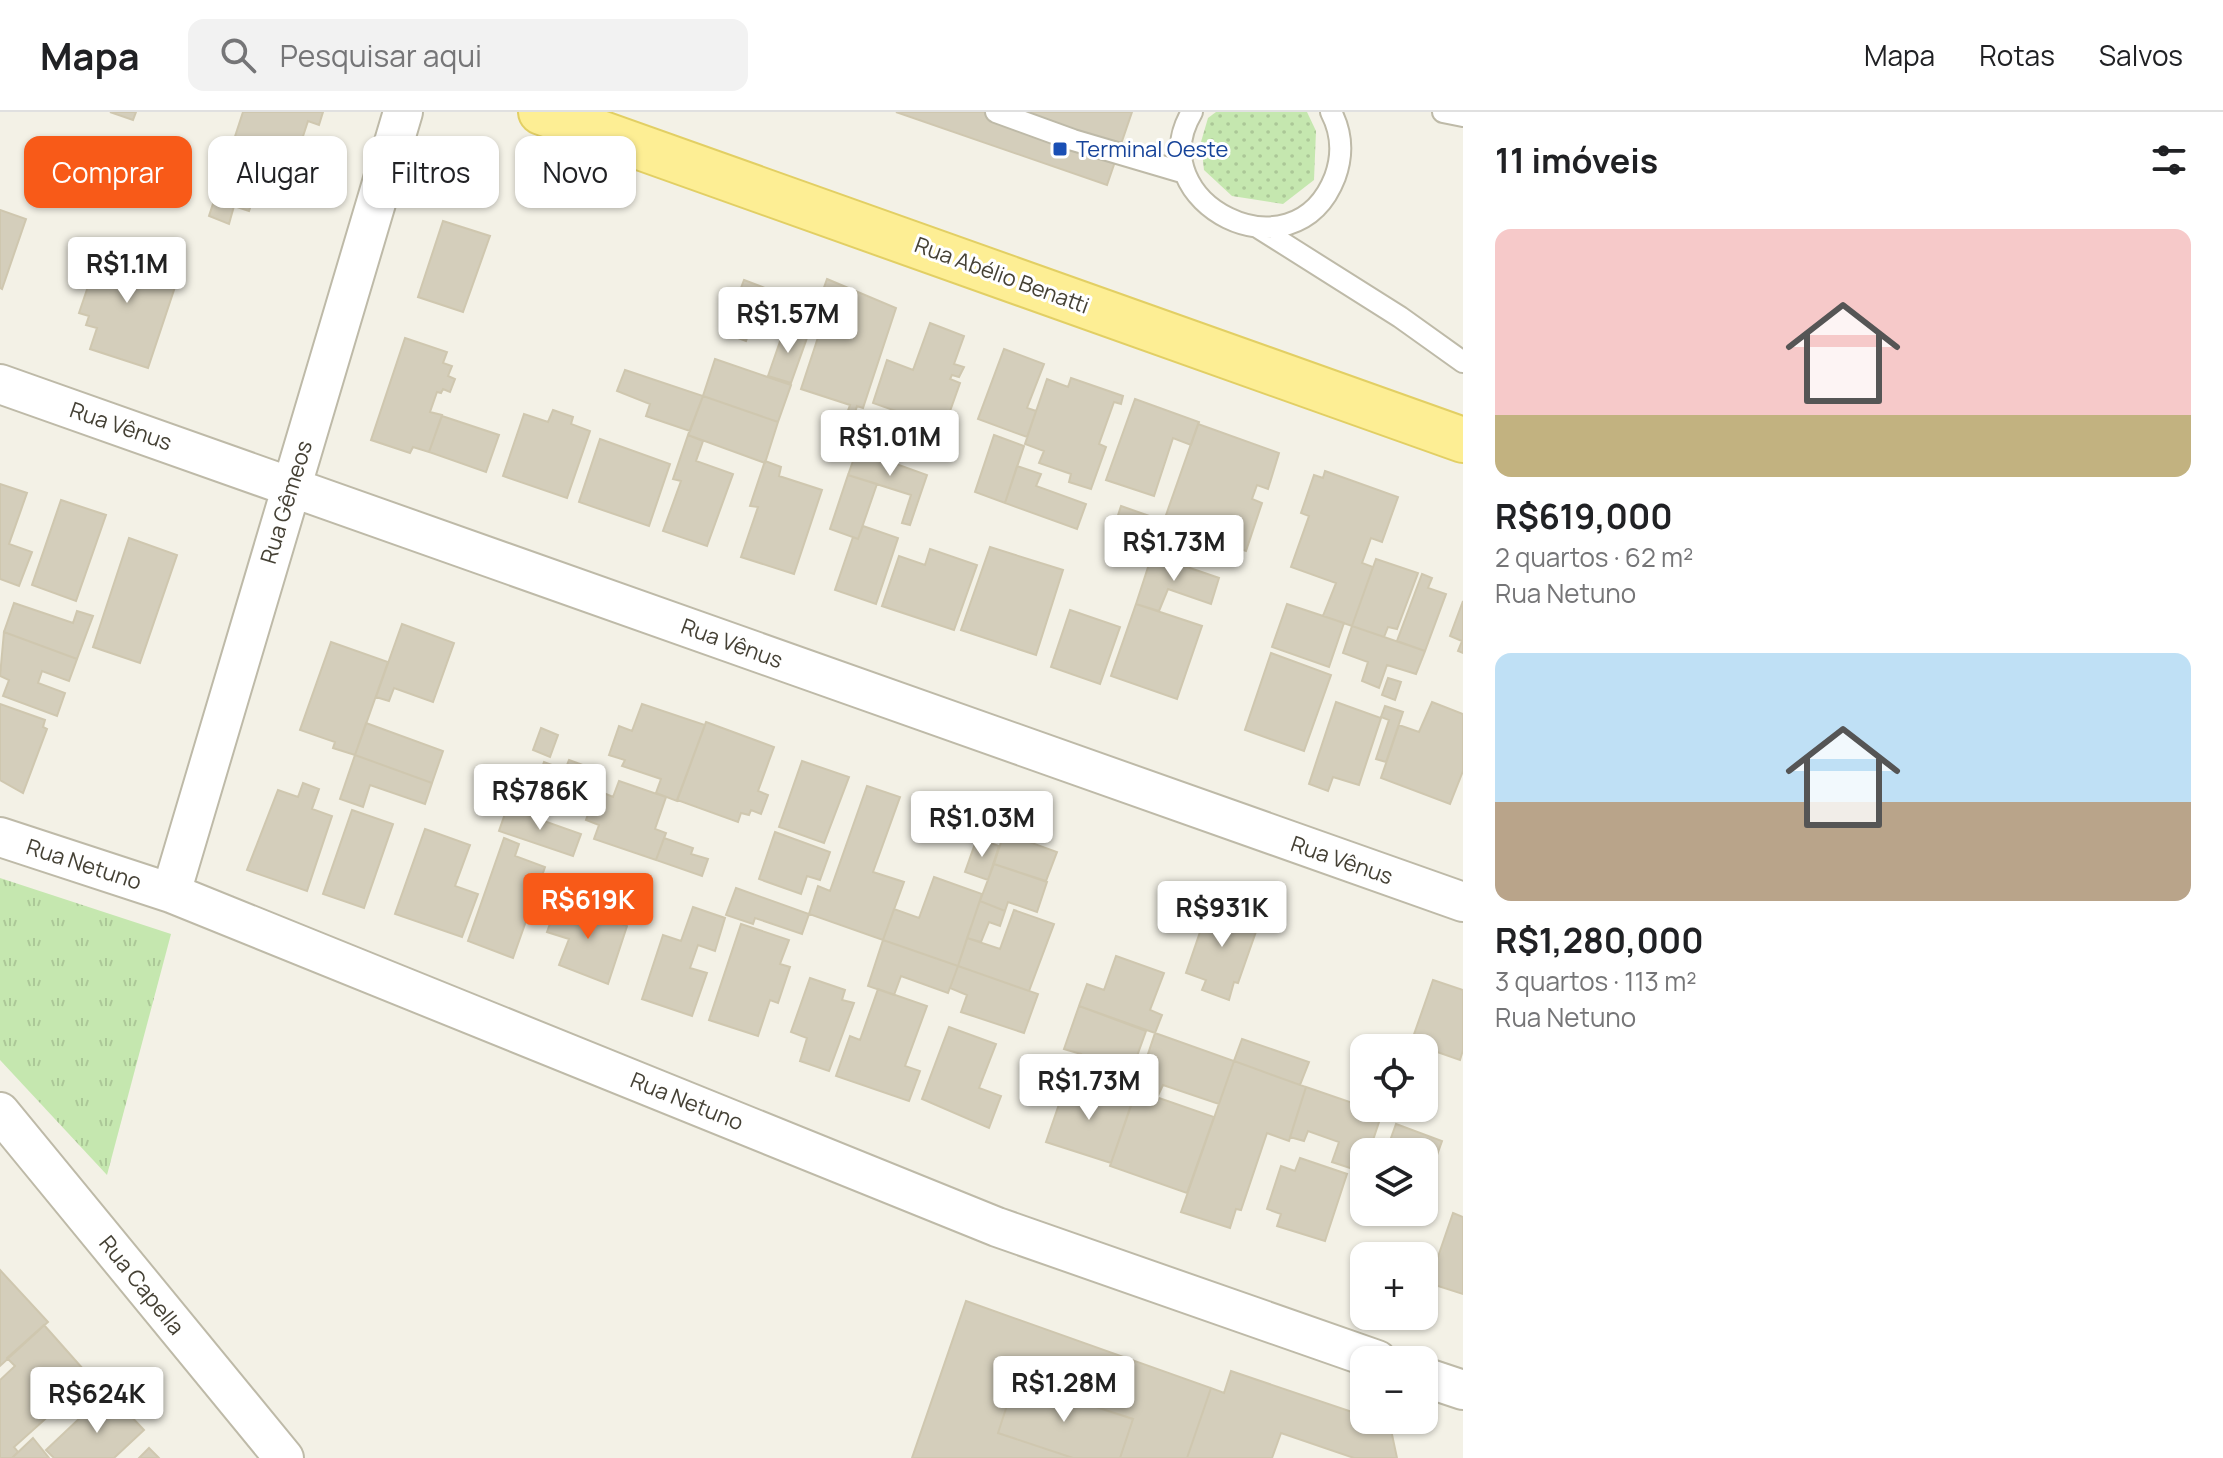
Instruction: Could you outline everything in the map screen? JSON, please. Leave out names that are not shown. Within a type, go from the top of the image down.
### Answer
[{"type":"main road","name":"Rua Abélio Benatti","points":[[541,112],[1463,440]]},
{"type":"street","name":"Rua Gêmeos","points":[[171,893],[403,112]]},
{"type":"street","name":"Rua Vênus","points":[[0,384],[1463,902]]},
{"type":"street","name":"Rua Netuno","points":[[0,837],[171,893],[997,1227],[1350,1351]]},
{"type":"street","name":"Rua Capella","points":[[0,1112],[284,1458]]},
{"type":"street","points":[[1438,1382],[1463,1391]]},
{"type":"lane","points":[[996,112],[1073,140],[1185,173]]},
{"type":"lane","points":[[1192,112],[1181,146],[1185,173],[1198,196],[1217,215],[1241,226],[1259,228],[1293,223],[1315,209],[1331,188],[1340,165],[1341,139],[1331,112]]},
{"type":"lane","points":[[1443,112],[1463,116]]},
{"type":"lane","points":[[1259,228],[1400,317],[1463,362]]},
{"type":"green space","points":[[1216,112],[1307,112],[1316,131],[1314,180],[1283,204],[1232,196],[1204,170],[1201,142],[1208,118]]},
{"type":"green space","points":[[0,878],[171,934],[107,1175],[0,1060]]},
{"type":"building","points":[[110,112],[136,112],[133,120]]},
{"type":"building","points":[[243,112],[323,112],[319,125],[308,121],[303,136],[235,136]]},
{"type":"building","name":"Terminal Oeste","points":[[896,112],[1132,112],[1107,185]]},
{"type":"building","points":[[212,208],[233,208],[229,224],[209,216]]},
{"type":"building","points":[[0,210],[26,219],[2,289],[0,288]]},
{"type":"building","points":[[443,221],[490,236],[463,312],[418,297]]},
{"type":"building","points":[[102,245],[159,264],[156,271],[178,278],[148,368],[90,349],[97,328],[86,325],[89,316],[79,313]]},
{"type":"building","points":[[827,279],[896,308],[863,408],[857,406],[853,419],[846,416],[850,405],[801,389],[827,310],[817,307]]},
{"type":"building","points":[[744,280],[765,288],[746,341],[724,333]]},
{"type":"building","points":[[930,323],[964,336],[954,364],[964,367],[959,377],[952,375],[950,379],[960,383],[944,428],[873,403],[887,360],[913,370]]},
{"type":"building","points":[[785,327],[808,335],[791,383],[768,376]]},
{"type":"building","points":[[405,338],[447,352],[443,363],[452,366],[448,376],[455,379],[450,392],[443,389],[441,393],[437,392],[430,412],[442,415],[429,452],[413,447],[410,453],[371,440]]},
{"type":"building","points":[[1004,349],[1044,364],[1027,408],[1036,411],[1027,437],[978,419]]},
{"type":"building","points":[[715,359],[791,385],[778,422],[703,396]]},
{"type":"building","points":[[625,370],[703,396],[690,431],[646,416],[650,404],[617,391]]},
{"type":"building","points":[[1071,378],[1123,396],[1121,404],[1114,402],[1099,444],[1106,447],[1091,489],[1069,482],[1071,474],[1039,463],[1044,451],[1025,444],[1047,379],[1068,387]]},
{"type":"building","points":[[703,396],[778,422],[765,463],[688,435]]},
{"type":"building","points":[[1135,399],[1199,422],[1191,445],[1173,438],[1154,496],[1106,480]]},
{"type":"building","points":[[553,410],[573,417],[571,424],[590,431],[567,498],[503,476],[524,414],[548,422]]},
{"type":"building","points":[[442,416],[499,435],[486,472],[429,452]]},
{"type":"building","points":[[1198,424],[1279,453],[1268,489],[1257,485],[1252,499],[1262,503],[1246,551],[1196,533],[1185,566],[1152,555]]},
{"type":"building","points":[[688,435],[703,441],[696,461],[733,474],[707,546],[663,531],[681,481],[673,479]]},
{"type":"building","points":[[994,435],[1024,446],[1005,503],[975,492]]},
{"type":"building","points":[[600,439],[670,464],[649,526],[579,502]]},
{"type":"building","points":[[857,450],[927,475],[910,525],[902,523],[911,495],[848,475]]},
{"type":"building","points":[[765,461],[781,467],[779,476],[822,490],[794,574],[741,557],[758,507],[750,506]]},
{"type":"building","points":[[1017,466],[1041,474],[1036,486],[1086,504],[1077,529],[1005,503]]},
{"type":"building","points":[[1325,471],[1398,497],[1382,542],[1371,538],[1362,563],[1373,567],[1352,626],[1323,616],[1336,583],[1291,567],[1309,516],[1301,513],[1314,475],[1323,478]]},
{"type":"building","points":[[848,475],[877,484],[858,539],[830,529]]},
{"type":"building","points":[[0,484],[27,493],[9,544],[32,552],[19,586],[0,579]]},
{"type":"building","points":[[61,500],[106,515],[76,601],[32,585]]},
{"type":"building","points":[[1121,506],[1164,521],[1152,555],[1110,540]]},
{"type":"building","points":[[863,526],[898,538],[876,604],[835,590],[853,537],[858,539]]},
{"type":"building","points":[[129,538],[177,555],[140,663],[93,647]]},
{"type":"building","points":[[990,547],[1063,570],[1036,655],[961,630]]},
{"type":"building","points":[[930,549],[977,565],[954,630],[882,606],[899,556],[925,565]]},
{"type":"building","points":[[1152,555],[1219,578],[1211,604],[1168,589],[1159,611],[1136,604]]},
{"type":"building","points":[[1376,559],[1418,573],[1397,629],[1388,627],[1384,637],[1352,626]]},
{"type":"building","points":[[1422,574],[1432,578],[1428,588],[1446,594],[1425,651],[1397,641]]},
{"type":"building","points":[[1463,601],[1463,653],[1458,651],[1462,641],[1450,636]]},
{"type":"building","points":[[14,603],[73,623],[77,611],[93,616],[77,659],[4,632]]},
{"type":"building","points":[[1136,604],[1202,626],[1177,699],[1111,676]]},
{"type":"building","points":[[1287,604],[1344,623],[1329,667],[1272,647]]},
{"type":"building","points":[[1070,610],[1120,627],[1100,684],[1051,667]]},
{"type":"building","points":[[402,624],[454,643],[433,702],[394,688],[389,701],[376,697]]},
{"type":"building","points":[[1352,626],[1425,651],[1416,674],[1387,665],[1379,688],[1362,681],[1368,662],[1343,653]]},
{"type":"building","points":[[4,632],[77,659],[69,681],[42,671],[38,683],[65,693],[57,716],[3,696],[9,680],[0,676]]},
{"type":"building","points":[[331,642],[388,662],[355,755],[333,748],[335,742],[300,730]]},
{"type":"building","points":[[1271,653],[1331,675],[1304,751],[1245,730]]},
{"type":"building","points":[[1388,678],[1401,682],[1395,700],[1382,695]]},
{"type":"building","points":[[1336,702],[1381,718],[1359,785],[1333,777],[1328,791],[1309,784]]},
{"type":"building","points":[[1432,702],[1463,714],[1463,771],[1450,804],[1381,778],[1399,725],[1419,732]]},
{"type":"building","points":[[0,704],[45,720],[43,727],[47,729],[23,793],[0,780]]},
{"type":"building","points":[[642,704],[705,725],[677,801],[656,793],[661,779],[622,766],[625,760],[609,755],[619,726],[632,731]]},
{"type":"building","points":[[1385,706],[1403,712],[1386,762],[1376,759],[1389,720],[1381,717]]},
{"type":"building","points":[[706,722],[774,747],[758,791],[768,795],[761,814],[751,810],[749,815],[741,813],[738,822],[677,800]]},
{"type":"building","points":[[366,723],[443,751],[432,783],[355,755]]},
{"type":"building","points":[[541,728],[558,735],[550,757],[533,750]]},
{"type":"building","points":[[355,755],[432,783],[425,804],[370,785],[363,807],[340,799]]},
{"type":"building","points":[[569,760],[602,772],[596,792],[584,788],[576,811],[532,796],[544,762],[565,770]]},
{"type":"building","points":[[802,761],[849,777],[824,843],[779,827]]},
{"type":"building","points":[[619,781],[666,797],[655,829],[666,833],[656,860],[594,839],[599,825],[586,820],[597,790],[613,797]]},
{"type":"building","points":[[303,783],[319,789],[312,809],[332,816],[307,891],[247,870],[278,790],[298,797]]},
{"type":"building","points":[[867,786],[900,797],[873,872],[904,882],[883,940],[809,914],[818,886],[830,891]]},
{"type":"building","points":[[507,808],[581,834],[573,856],[499,831]]},
{"type":"building","points":[[352,810],[393,824],[364,908],[323,894]]},
{"type":"building","points":[[425,829],[470,845],[455,886],[478,894],[462,937],[395,914]]},
{"type":"building","points":[[775,832],[830,852],[820,880],[807,876],[801,894],[759,879]]},
{"type":"building","points":[[1004,833],[1057,852],[1046,881],[994,864]]},
{"type":"building","points":[[504,838],[519,844],[515,856],[545,867],[513,958],[468,941]]},
{"type":"building","points":[[664,838],[693,848],[691,854],[708,859],[702,876],[656,860]]},
{"type":"building","points":[[977,838],[999,846],[988,880],[965,872]]},
{"type":"building","points":[[994,864],[1047,882],[1037,912],[1008,902],[1005,911],[980,901]]},
{"type":"building","points":[[934,877],[982,894],[958,966],[883,940],[894,909],[919,918]]},
{"type":"building","points":[[736,888],[809,914],[802,934],[755,918],[753,924],[726,915]]},
{"type":"building","points":[[558,901],[627,926],[608,984],[559,965],[569,939],[547,932]]},
{"type":"building","points":[[980,901],[1005,911],[1000,926],[989,922],[981,942],[967,938]]},
{"type":"building","points":[[1210,903],[1260,920],[1229,1000],[1202,990],[1206,980],[1186,973]]},
{"type":"building","points":[[693,907],[725,918],[715,951],[698,945],[690,968],[707,973],[692,1016],[642,999],[663,935],[681,941]]},
{"type":"building","points":[[1014,910],[1054,924],[1029,991],[958,966],[967,938],[1000,949]]},
{"type":"building","points":[[741,924],[789,940],[780,964],[790,967],[778,1003],[770,1000],[758,1036],[709,1020]]},
{"type":"building","points":[[883,940],[958,966],[948,993],[901,976],[894,995],[868,986]]},
{"type":"building","points":[[1116,956],[1164,973],[1150,1010],[1162,1015],[1155,1033],[1079,1006],[1087,984],[1104,990]]},
{"type":"building","points":[[958,966],[1038,994],[1024,1033],[961,1012],[967,995],[950,988]]},
{"type":"building","points":[[810,978],[845,990],[842,1000],[854,1003],[829,1071],[800,1061],[807,1038],[791,1032]]},
{"type":"building","points":[[1433,980],[1463,990],[1463,1050],[1460,1060],[1438,1052],[1438,1034],[1414,1034]]},
{"type":"building","points":[[878,989],[927,1006],[905,1066],[920,1071],[909,1101],[836,1076],[850,1036],[860,1040]]},
{"type":"building","points":[[1079,1006],[1146,1031],[1123,1095],[1072,1078],[1081,1054],[1064,1049]]},
{"type":"building","points":[[949,1027],[996,1044],[979,1088],[1001,1096],[989,1128],[922,1099]]},
{"type":"building","points":[[1155,1033],[1234,1061],[1219,1104],[1163,1085],[1153,1106],[1133,1099]]},
{"type":"building","points":[[1242,1039],[1309,1062],[1300,1085],[1234,1061]]},
{"type":"building","points":[[1234,1061],[1306,1087],[1289,1141],[1267,1133],[1241,1210],[1236,1209],[1230,1228],[1181,1212]]},
{"type":"building","points":[[1067,1081],[1132,1103],[1111,1163],[1046,1142]]},
{"type":"building","points":[[1306,1087],[1350,1102],[1350,1122],[1379,1122],[1374,1138],[1350,1138],[1350,1168],[1332,1162],[1339,1142],[1308,1131],[1304,1141],[1290,1137]]},
{"type":"building","points":[[1156,1097],[1214,1117],[1187,1193],[1110,1166],[1133,1099],[1153,1106]]},
{"type":"building","points":[[1396,1124],[1434,1138],[1391,1138]]},
{"type":"building","points":[[1300,1158],[1347,1174],[1325,1241],[1277,1226],[1281,1214],[1267,1209],[1281,1166],[1295,1171]]},
{"type":"building","points":[[1453,1213],[1463,1217],[1463,1294],[1438,1286],[1438,1257]]},
{"type":"building","points":[[0,1270],[48,1322],[0,1366]]},
{"type":"building","points":[[966,1301],[1211,1388],[1187,1458],[912,1458]]},
{"type":"building","points":[[44,1325],[91,1378],[14,1447],[18,1452],[12,1458],[0,1458],[0,1380],[15,1366],[7,1358]]},
{"type":"building","points":[[1231,1371],[1350,1411],[1350,1434],[1392,1434],[1397,1458],[1354,1458],[1281,1433],[1272,1458],[1187,1458],[1211,1388],[1224,1393]]},
{"type":"building","points":[[1015,1381],[1133,1419],[1120,1458],[1073,1458],[998,1433]]},
{"type":"building","points":[[99,1400],[115,1417],[124,1409],[144,1430],[114,1458],[54,1458],[46,1450]]},
{"type":"building","points":[[33,1438],[49,1458],[12,1458]]},
{"type":"building","points":[[149,1448],[159,1458],[139,1458]]},
{"type":"place","name":"Terminal Oeste","points":[[1060,149]]}]
